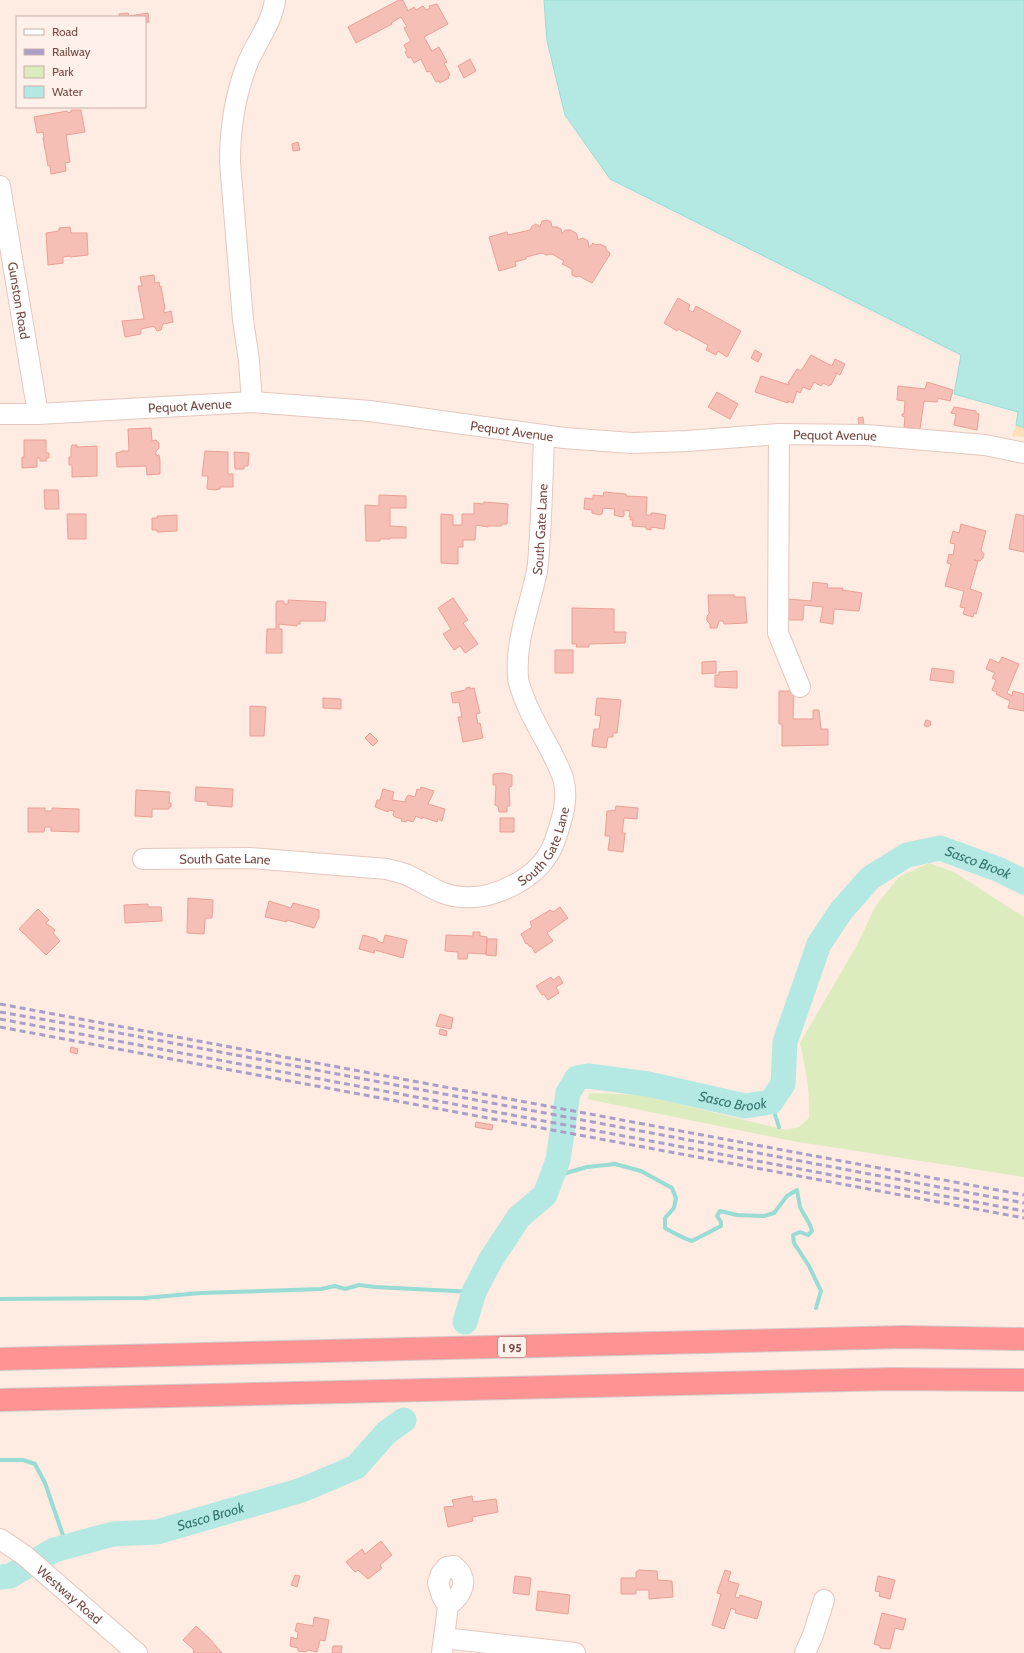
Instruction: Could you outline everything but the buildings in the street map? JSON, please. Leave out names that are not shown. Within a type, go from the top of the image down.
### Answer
[{"type":"highway","name":"I 95","points":[[0,1359],[896,1338],[1024,1339]]},
{"type":"highway","points":[[0,1400],[877,1379],[1024,1380]]},
{"type":"street","points":[[252,402],[249,361],[242,320],[230,162],[230,136],[235,101],[248,62],[274,12],[275,0]]},
{"type":"street","name":"Gunston Road","points":[[0,186],[38,414]]},
{"type":"street","name":"Pequot Avenue","points":[[0,414],[38,414],[252,402],[370,411],[564,438],[632,443],[687,442],[779,434],[866,435],[942,441],[985,446],[1024,453]]},
{"type":"street","points":[[779,434],[778,633],[800,687]]},
{"type":"street","name":"South Gate Lane","points":[[143,859],[250,858],[387,869],[405,875],[429,888],[462,898],[498,891],[515,885],[535,870],[549,853],[564,810],[565,793],[563,780],[553,754],[535,722],[525,700],[518,679],[517,654],[537,569],[542,514],[544,435]]},
{"type":"street","name":"Westway Road","points":[[0,1539],[24,1555],[137,1653]]},
{"type":"street","points":[[805,1653],[813,1635],[824,1600]]},
{"type":"street","points":[[448,1606],[443,1645],[575,1653]]},
{"type":"green space","points":[[929,863],[954,872],[1024,917],[1024,1177],[792,1141],[587,1099],[590,1093],[642,1095],[786,1130],[799,1127],[809,1118],[807,1080],[800,1043],[857,945],[876,905],[899,877]]},
{"type":"sand","points":[[1016,425],[1024,428],[1024,437],[1012,436]]},
{"type":"water","points":[[544,0],[1024,0],[1024,428],[1016,425],[1018,412],[954,394],[961,355],[610,179],[565,115],[547,41]]},
{"type":"waterway","name":"Sasco Brook","points":[[465,1322],[474,1292],[490,1261],[519,1217],[545,1195],[558,1160],[568,1093],[577,1078],[588,1076],[648,1084],[745,1106],[771,1102],[783,1084],[785,1042],[819,944],[841,911],[870,878],[907,855],[940,848],[1000,870],[1024,882]]},
{"type":"waterway","points":[[771,1102],[779,1127]]},
{"type":"waterway","points":[[552,1177],[587,1167],[615,1164],[641,1171],[672,1188],[676,1198],[674,1208],[665,1218],[665,1228],[692,1241],[721,1226],[721,1222],[717,1216],[720,1211],[737,1215],[764,1216],[774,1213],[787,1196],[797,1190],[800,1207],[812,1231],[808,1235],[800,1232],[793,1235],[794,1243],[809,1266],[821,1291],[816,1308]]},
{"type":"waterway","points":[[0,1299],[144,1298],[201,1293],[321,1289],[335,1286],[345,1289],[359,1285],[474,1292]]},
{"type":"waterway","name":"Sasco Brook","points":[[0,1577],[10,1576],[54,1550],[113,1534],[157,1532],[302,1490],[356,1467],[386,1433],[404,1420]]},
{"type":"waterway","points":[[0,1460],[23,1460],[35,1464],[45,1483],[67,1547]]},
{"type":"railway","points":[[0,1004],[1024,1195]]},
{"type":"railway","points":[[0,1012],[87,1027],[1024,1203]]},
{"type":"railway","points":[[0,1019],[1024,1211]]},
{"type":"railway","points":[[0,1027],[1024,1218]]}]
